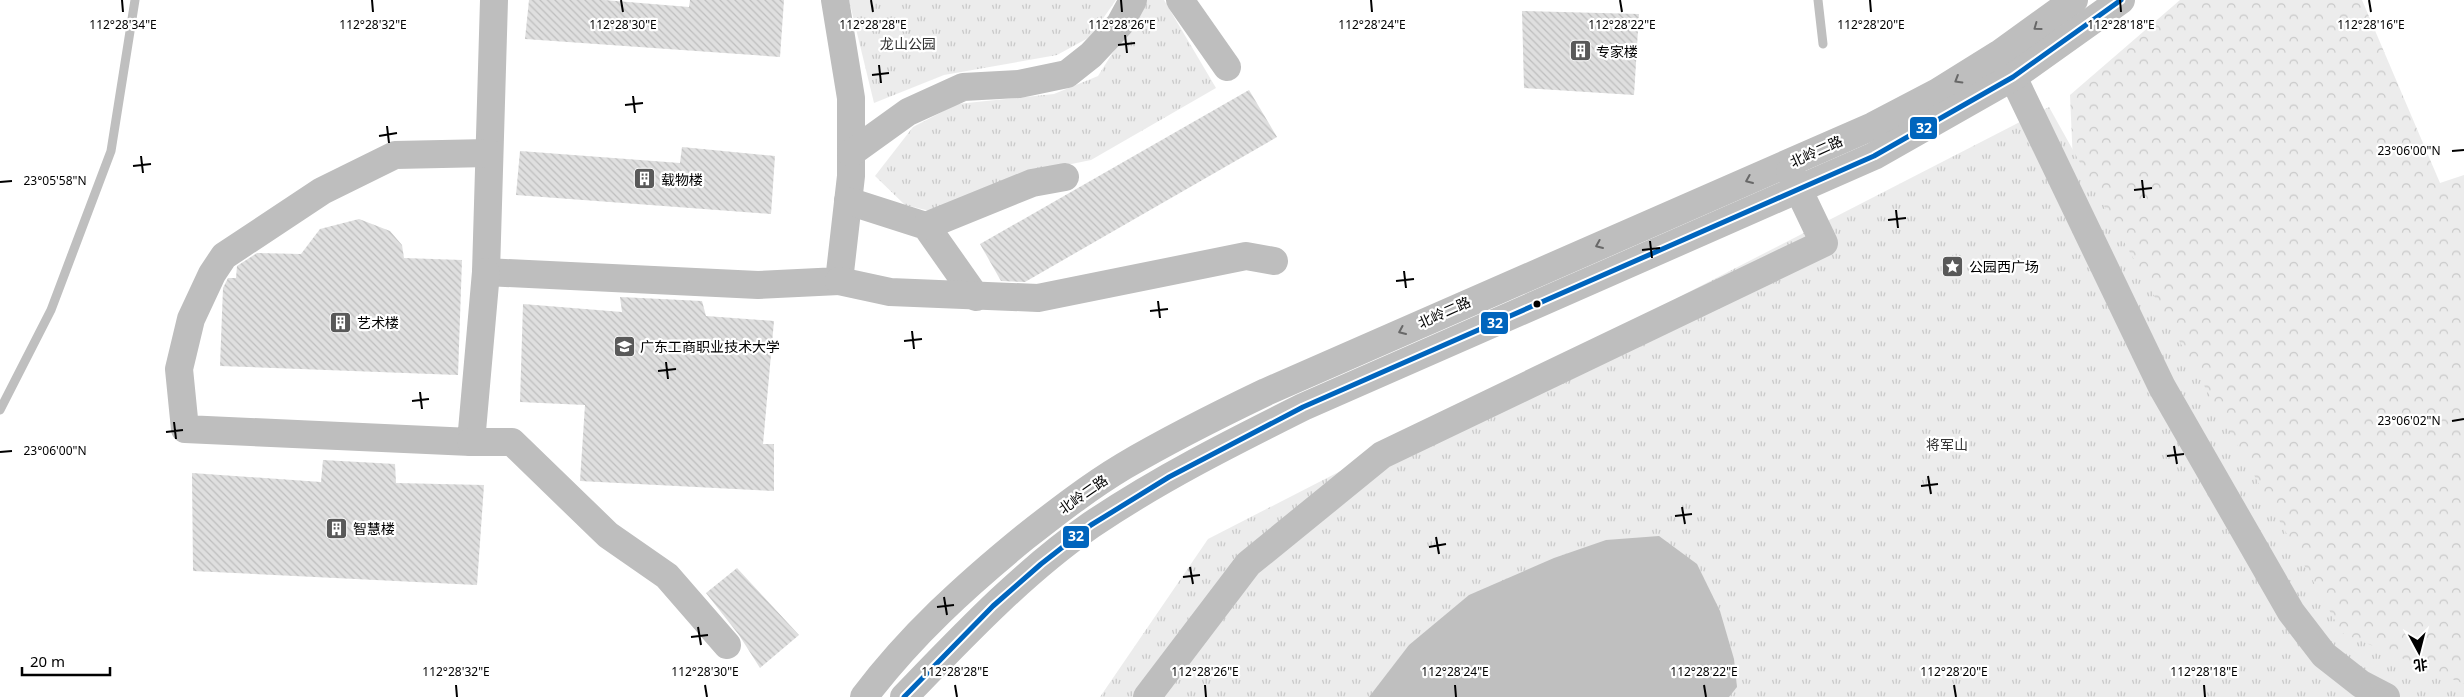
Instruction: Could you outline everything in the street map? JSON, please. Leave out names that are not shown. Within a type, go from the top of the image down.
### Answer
[{"type":"street","points":[[471,442],[486,272],[494,0]]},
{"type":"street","points":[[835,0],[851,98],[851,153],[848,201],[839,281]]},
{"type":"street","points":[[851,153],[908,112],[963,88],[1019,84],[1067,74],[1091,55],[1120,24],[1133,0]]},
{"type":"street","points":[[1180,0],[1227,67]]},
{"type":"street","name":"北岭二路","points":[[864,697],[917,633],[960,591],[1068,503],[1123,467],[1187,430],[1266,392],[1872,126],[1938,92],[2006,66],[2074,0]]},
{"type":"street","name":"北岭二路","points":[[904,697],[1018,584],[1090,526],[1157,483],[1212,452],[1303,407],[1874,156],[2006,66],[2121,0]]},
{"type":"street","points":[[2006,66],[2162,387],[2291,612],[2324,655],[2361,684],[2386,697]]},
{"type":"street","points":[[489,153],[395,155],[322,192],[224,256],[212,274],[191,319],[179,369],[185,429],[471,442],[512,442],[608,535],[666,576],[728,645]]},
{"type":"street","points":[[1147,697],[1248,564],[1382,455],[1824,243],[1786,164]]},
{"type":"street","points":[[926,226],[1032,184],[1065,178]]},
{"type":"street","points":[[848,201],[926,226],[976,297]]},
{"type":"street","points":[[486,272],[758,285],[839,281],[890,292],[976,297],[1038,298],[1246,256],[1274,261]]},
{"type":"green space","name":"龙山公园","points":[[849,0],[1116,0],[1090,37],[1057,55],[944,75],[874,103]]},
{"type":"green space","points":[[1146,0],[1164,0],[1216,88],[1091,160],[1047,169],[930,211],[905,205],[875,176],[913,127],[957,104],[1054,94],[1098,76]]},
{"type":"green space","points":[[2180,0],[2362,0],[2440,183],[2464,175],[2464,697],[2361,684],[2075,209],[2070,95]]},
{"type":"green space","name":"将军山","points":[[2049,107],[2342,633],[2464,684],[2464,697],[1100,697],[1208,539]]},
{"type":"shaded area","points":[[1659,536],[1697,564],[1720,611],[1734,659],[1737,687],[1729,697],[1369,697],[1409,645],[1469,595],[1554,558],[1606,540]]},
{"type":"building","points":[[529,0],[604,0],[689,7],[690,0],[784,0],[780,57],[525,39]]},
{"type":"building","name":"专家楼","points":[[1522,11],[1639,14],[1634,95],[1524,88]]},
{"type":"building","points":[[1249,90],[1277,137],[1025,282],[1001,281],[980,244]]},
{"type":"building","name":"载物楼","points":[[682,147],[775,156],[771,214],[516,195],[520,151],[680,163]]},
{"type":"building","name":"艺术楼","points":[[359,219],[390,231],[402,245],[404,258],[462,260],[458,375],[220,366],[223,288],[228,278],[236,278],[237,266],[257,253],[301,254],[320,229]]},
{"type":"building","points":[[620,297],[702,301],[706,316],[774,321],[763,444],[774,444],[774,491],[580,481],[585,405],[520,402],[523,304],[622,312]]},
{"type":"building","name":"智慧楼","points":[[323,460],[395,464],[396,483],[484,485],[477,585],[193,571],[192,473],[321,482]]},
{"type":"building","points":[[737,568],[799,635],[760,668],[739,635],[706,593]]},
{"type":"waterway","points":[[0,410],[51,310],[111,151],[135,0]]},
{"type":"waterway","points":[[1818,0],[1823,44]]},
{"type":"transit line","name":"32","points":[[904,697],[993,606],[1041,564],[1091,525],[1169,477],[1303,407],[1874,156],[2013,77],[2121,0]]},
{"type":"place","name":"专家楼","points":[[1580,51]]},
{"type":"place","name":"载物楼","points":[[645,179]]},
{"type":"place","name":"公园西广场","points":[[1953,266]]},
{"type":"place","name":"艺术楼","points":[[341,322]]},
{"type":"place","name":"广东工商职业技术大学","points":[[624,346]]},
{"type":"place","name":"智慧楼","points":[[337,528]]}]
